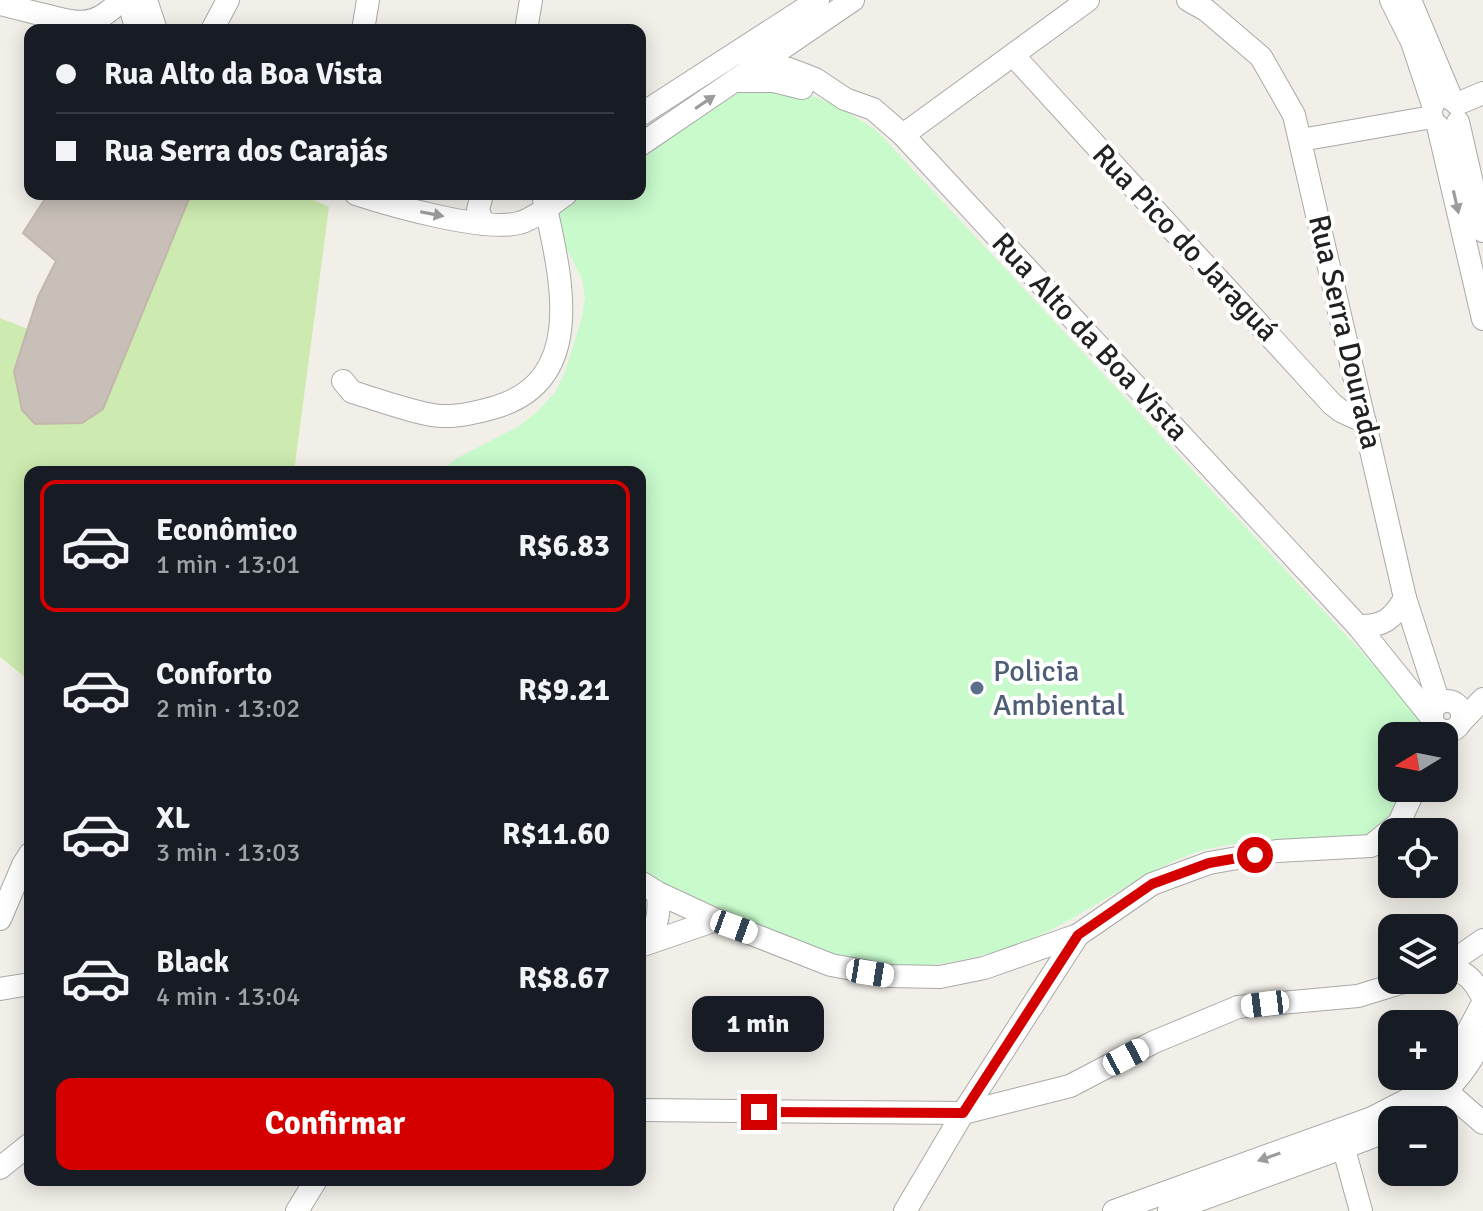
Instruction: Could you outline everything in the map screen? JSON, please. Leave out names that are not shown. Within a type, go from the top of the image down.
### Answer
[{"type":"street","points":[[0,4],[80,23],[94,21],[117,6],[118,0]]},
{"type":"street","points":[[128,0],[135,24]]},
{"type":"street","points":[[146,0],[154,24]]},
{"type":"street","points":[[215,24],[228,0]]},
{"type":"street","points":[[364,24],[368,0]]},
{"type":"street","points":[[527,24],[531,0]]},
{"type":"street","points":[[646,111],[818,0]]},
{"type":"street","points":[[646,141],[853,0]]},
{"type":"street","points":[[903,135],[1088,0]]},
{"type":"street","name":"Rua Serra Dourada","points":[[1188,0],[1206,10],[1261,57],[1294,115],[1405,598],[1443,717]]},
{"type":"street","points":[[1391,0],[1445,112],[1483,319]]},
{"type":"street","points":[[1410,0],[1483,231]]},
{"type":"street","points":[[48,16],[61,24]]},
{"type":"street","name":"Rua Alto da Boa Vista","points":[[741,52],[762,63],[815,79],[845,99],[873,109],[903,135],[1358,626],[1398,677],[1443,717]]},
{"type":"street","name":"Rua Pico do Jaraguá","points":[[1013,55],[1332,404],[1365,422]]},
{"type":"street","points":[[734,81],[774,81],[845,99]]},
{"type":"street","points":[[1301,140],[1445,112],[1483,93]]},
{"type":"street","points":[[374,200],[395,207],[500,227],[523,222],[545,201]]},
{"type":"street","points":[[480,200],[478,210],[483,224]]},
{"type":"street","points":[[343,381],[352,392],[441,416],[479,412],[518,400],[544,378],[555,351],[563,312],[545,201]]},
{"type":"street","points":[[1358,626],[1377,626],[1389,621],[1405,598]]},
{"type":"street","points":[[1443,717],[1483,697]]},
{"type":"street","points":[[649,888],[716,920],[831,965],[890,976],[940,977],[984,968],[1078,935],[1152,884],[1209,863],[1277,851],[1371,846],[1399,823],[1409,802]]},
{"type":"street","points":[[0,919],[24,863]]},
{"type":"street","points":[[646,938],[658,921],[649,888]]},
{"type":"street","points":[[646,943],[716,920]]},
{"type":"street","points":[[905,1211],[963,1113],[1078,935]]},
{"type":"street","points":[[1458,959],[1483,940]]},
{"type":"street","points":[[1458,970],[1467,975],[1483,1000],[1458,1050]]},
{"type":"street","points":[[0,989],[24,985]]},
{"type":"street","points":[[646,1110],[963,1113],[1070,1086],[1154,1042],[1238,1007],[1358,996],[1378,990]]},
{"type":"street","points":[[1458,1073],[1466,1069],[1483,1038]]},
{"type":"street","points":[[1169,1211],[1341,1140],[1424,1090]]},
{"type":"street","points":[[1418,1106],[1432,1090]]},
{"type":"street","points":[[1450,1090],[1480,1123]]},
{"type":"street","points":[[1114,1211],[1378,1131]]},
{"type":"street","points":[[1341,1140],[1361,1211]]},
{"type":"street","points":[[0,1168],[24,1149]]},
{"type":"street","points":[[297,1211],[312,1186]]},
{"type":"green space","points":[[736,86],[778,89],[811,96],[842,109],[877,131],[1409,703],[1421,722],[1378,722],[1378,802],[1399,802],[1390,818],[1378,818],[1378,830],[1363,837],[1258,842],[1200,851],[1139,879],[1060,925],[1022,943],[956,961],[909,967],[868,965],[818,951],[688,896],[646,874],[646,466],[448,466],[455,459],[519,426],[539,410],[556,391],[565,372],[585,297],[582,279],[555,226],[558,207],[569,200],[646,200],[646,148]]},
{"type":"green space","points":[[189,200],[314,200],[329,207],[295,466],[24,466],[24,676],[0,657],[0,318],[28,329],[14,371],[22,410],[35,424],[82,423],[103,409]]},
{"type":"building","points":[[44,200],[189,200],[103,409],[82,423],[35,424],[22,410],[14,371],[38,297],[56,261],[23,233]]},
{"type":"place","name":"Policia Ambiental","points":[[977,688]]},
{"type":"route","points":[[759,1112],[963,1113],[1078,935],[1152,884],[1209,863],[1255,855]]}]
